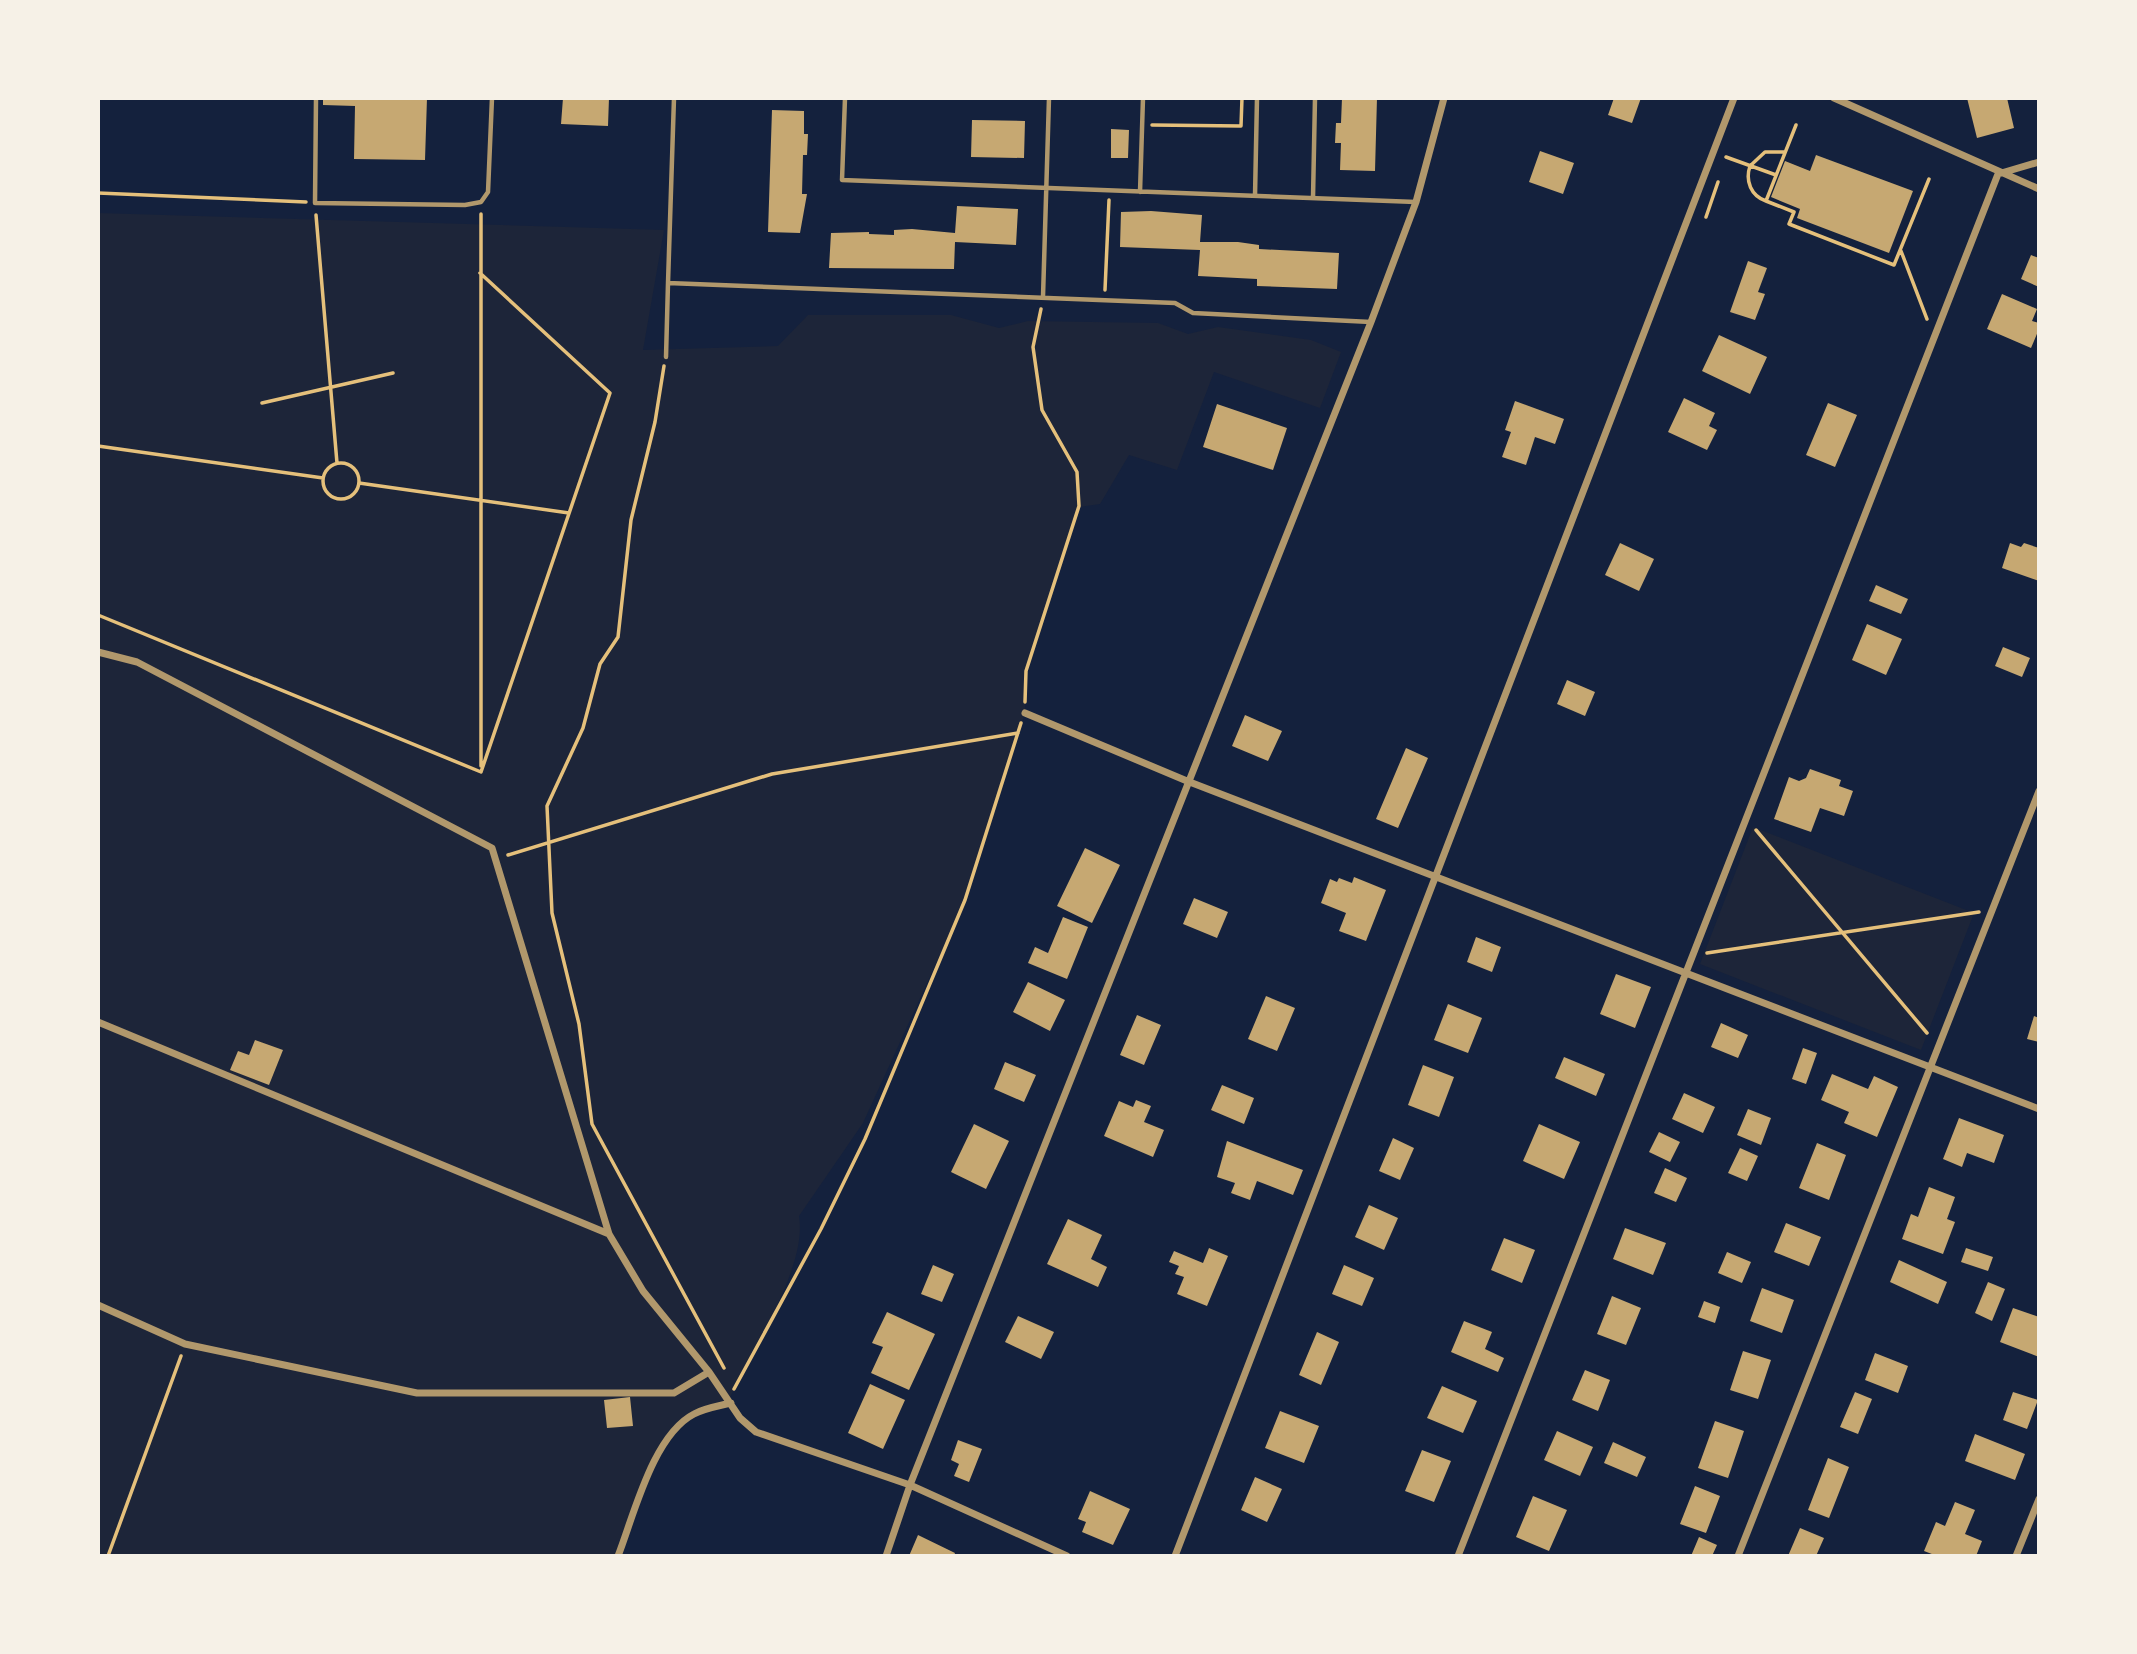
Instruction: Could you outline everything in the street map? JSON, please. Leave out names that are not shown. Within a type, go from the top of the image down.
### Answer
[{"type":"street","points":[[886,1556],[910,1485],[1187,781],[1371,323],[1416,202],[1444,98]]},
{"type":"street","points":[[1175,1556],[1734,98]]},
{"type":"street","points":[[1834,98],[1904,128],[1998,174],[2039,190]]},
{"type":"street","points":[[1998,174],[2039,162]]},
{"type":"street","points":[[1458,1556],[1998,174]]},
{"type":"street","points":[[98,652],[137,662],[492,848],[609,1234],[643,1291],[709,1372],[740,1418],[756,1432],[910,1485],[1067,1556]]},
{"type":"street","points":[[1024,713],[1187,781],[2039,1109]]},
{"type":"street","points":[[1738,1556],[2039,791]]},
{"type":"street","points":[[98,1022],[609,1234]]},
{"type":"street","points":[[98,1305],[185,1344],[417,1393],[674,1393],[709,1372]]},
{"type":"street","points":[[618,1556],[655,1462],[671,1433],[695,1413],[730,1402]]},
{"type":"street","points":[[2016,1556],[2039,1499]]},
{"type":"lane","points":[[316,98],[315,203],[465,205],[481,202],[490,184],[492,98]]},
{"type":"lane","points":[[666,357],[674,98]]},
{"type":"lane","points":[[845,98],[842,180],[1416,202]]},
{"type":"lane","points":[[1043,297],[1049,98]]},
{"type":"lane","points":[[1140,192],[1143,98]]},
{"type":"lane","points":[[1255,196],[1257,98]]},
{"type":"lane","points":[[1313,198],[1315,98]]},
{"type":"lane","points":[[668,283],[1175,303],[1193,313],[1371,323]]},
{"type":"path","points":[[1142,125],[1241,126],[1242,98]]},
{"type":"path","points":[[1766,201],[1796,125]]},
{"type":"path","points":[[1785,152],[1765,152],[1750,166],[1750,187],[1756,196],[1794,212],[1789,224],[1894,265],[1929,179]]},
{"type":"path","points":[[1726,158],[1776,176]]},
{"type":"path","points":[[1104,300],[1109,191]]},
{"type":"path","points":[[98,192],[315,203],[337,463]]},
{"type":"path","points":[[481,202],[481,772]]},
{"type":"path","points":[[1901,249],[1934,337]]},
{"type":"path","points":[[480,273],[610,393],[481,772]]},
{"type":"path","points":[[730,1402],[740,1374],[821,1228],[864,1139],[965,900],[1024,713],[1026,671],[1080,506],[1077,472],[1042,410],[1033,346],[1043,297]]},
{"type":"path","points":[[666,357],[655,422],[631,520],[618,637],[600,664],[583,728],[547,806],[552,914],[579,1024],[592,1124],[727,1373]]},
{"type":"path","points":[[262,403],[393,373]]},
{"type":"path","points":[[98,446],[323,478]]},
{"type":"path","points":[[337,463],[353,467],[359,483],[355,493],[339,499],[328,494],[323,478],[327,468],[337,463]]},
{"type":"path","points":[[359,483],[569,513]]},
{"type":"path","points":[[98,615],[481,772]]},
{"type":"path","points":[[496,859],[772,774],[1018,733]]},
{"type":"path","points":[[1745,817],[1927,1033]]},
{"type":"path","points":[[1692,955],[1974,913],[1994,906]]},
{"type":"path","points":[[108,1556],[185,1344]]},
{"type":"path","points":[[730,1382],[730,1402]]},
{"type":"shaded area","points":[[98,213],[664,230],[643,350],[778,346],[808,315],[951,315],[999,328],[1028,321],[1158,323],[1188,334],[1218,327],[1311,340],[1341,352],[1320,408],[1214,372],[1177,470],[1129,455],[1100,504],[1079,507],[1026,671],[1025,713],[965,900],[863,1123],[799,1216],[795,1260],[786,1285],[729,1400],[695,1413],[662,1447],[618,1556],[98,1556]]},
{"type":"shaded area","points":[[1753,827],[1974,913],[1921,1050],[1700,964]]},
{"type":"building","points":[[323,98],[427,98],[425,160],[354,159],[355,106],[323,105]]},
{"type":"building","points":[[563,98],[609,98],[608,126],[561,124]]},
{"type":"building","points":[[1342,98],[1377,98],[1375,171],[1340,170],[1341,143],[1335,143],[1336,123],[1341,123]]},
{"type":"building","points":[[1614,98],[1641,98],[1632,123],[1608,115]]},
{"type":"building","points":[[1967,98],[2007,98],[2014,128],[1977,138]]},
{"type":"building","points":[[772,110],[804,111],[804,134],[808,134],[807,155],[803,155],[802,194],[807,194],[800,233],[768,232]]},
{"type":"building","points":[[972,120],[1025,121],[1024,158],[971,157]]},
{"type":"building","points":[[1111,129],[1129,130],[1128,158],[1111,158]]},
{"type":"building","points":[[1540,151],[1574,163],[1563,194],[1529,182]]},
{"type":"building","points":[[1816,155],[1913,191],[1889,253],[1797,218],[1800,209],[1771,197],[1785,161],[1810,171]]},
{"type":"building","points":[[957,206],[1018,209],[1016,245],[955,242],[954,269],[829,268],[831,233],[869,232],[894,235],[894,230],[912,229],[955,233]]},
{"type":"building","points":[[1151,211],[1202,215],[1200,242],[1238,242],[1259,245],[1259,249],[1339,253],[1337,289],[1257,286],[1257,279],[1198,276],[1200,250],[1120,247],[1121,212]]},
{"type":"building","points":[[2031,255],[2039,258],[2039,287],[2021,279]]},
{"type":"building","points":[[1748,261],[1767,268],[1758,292],[1765,294],[1755,320],[1730,312]]},
{"type":"building","points":[[2002,294],[2037,309],[2032,321],[2039,323],[2039,329],[2031,348],[1987,329]]},
{"type":"building","points":[[1719,335],[1767,357],[1750,394],[1702,371]]},
{"type":"building","points":[[1684,398],[1715,413],[1709,426],[1717,430],[1707,450],[1668,432]]},
{"type":"building","points":[[1515,401],[1564,419],[1555,444],[1535,437],[1526,465],[1502,457],[1511,432],[1505,430]]},
{"type":"building","points":[[1828,403],[1857,415],[1835,467],[1806,455]]},
{"type":"building","points":[[1217,404],[1287,428],[1273,470],[1203,447]]},
{"type":"building","points":[[1620,543],[1654,559],[1639,591],[1605,575]]},
{"type":"building","points":[[2010,543],[2021,547],[2024,543],[2039,548],[2039,581],[2002,568]]},
{"type":"building","points":[[1876,585],[1908,599],[1901,614],[1869,601]]},
{"type":"building","points":[[1867,624],[1902,639],[1886,675],[1852,660]]},
{"type":"building","points":[[2003,647],[2030,658],[2022,677],[1995,666]]},
{"type":"building","points":[[1567,680],[1595,692],[1585,716],[1557,704]]},
{"type":"building","points":[[1245,715],[1282,731],[1268,761],[1232,746]]},
{"type":"building","points":[[1406,748],[1428,758],[1398,828],[1376,819]]},
{"type":"building","points":[[1810,769],[1841,780],[1839,786],[1853,791],[1844,816],[1820,808],[1811,832],[1774,819],[1789,777],[1799,781],[1806,778]]},
{"type":"building","points":[[1085,848],[1120,865],[1092,923],[1057,906]]},
{"type":"building","points":[[1354,877],[1386,890],[1366,941],[1339,931],[1346,913],[1321,903],[1330,879],[1337,882],[1339,878],[1352,883]]},
{"type":"building","points":[[1194,898],[1228,912],[1217,938],[1183,924]]},
{"type":"building","points":[[1063,917],[1088,927],[1067,979],[1028,963],[1035,947],[1048,953]]},
{"type":"building","points":[[1476,937],[1501,947],[1492,972],[1467,962]]},
{"type":"building","points":[[1616,974],[1651,987],[1635,1028],[1600,1014]]},
{"type":"building","points":[[1028,982],[1065,1000],[1050,1031],[1013,1012]]},
{"type":"building","points":[[1266,996],[1295,1008],[1277,1051],[1248,1039]]},
{"type":"building","points":[[1448,1004],[1482,1018],[1468,1053],[1434,1040]]},
{"type":"building","points":[[1137,1015],[1161,1025],[1144,1065],[1120,1055]]},
{"type":"building","points":[[2034,1016],[2039,1018],[2039,1042],[2027,1039]]},
{"type":"building","points":[[1721,1023],[1748,1035],[1738,1058],[1711,1047]]},
{"type":"building","points":[[255,1040],[283,1050],[269,1085],[230,1070],[238,1051],[249,1055]]},
{"type":"building","points":[[1803,1048],[1817,1053],[1806,1084],[1792,1079]]},
{"type":"building","points":[[1564,1057],[1605,1074],[1596,1096],[1555,1078]]},
{"type":"building","points":[[1005,1062],[1036,1075],[1024,1102],[994,1089]]},
{"type":"building","points":[[1423,1065],[1454,1077],[1439,1117],[1408,1105]]},
{"type":"building","points":[[1832,1074],[1868,1089],[1874,1076],[1898,1087],[1877,1137],[1844,1123],[1849,1112],[1821,1100]]},
{"type":"building","points":[[1222,1085],[1254,1098],[1244,1124],[1211,1110]]},
{"type":"building","points":[[1684,1093],[1715,1107],[1703,1133],[1672,1119]]},
{"type":"building","points":[[1136,1100],[1151,1106],[1144,1122],[1164,1130],[1153,1157],[1104,1136],[1119,1101],[1133,1107]]},
{"type":"building","points":[[1748,1109],[1771,1118],[1761,1145],[1737,1135]]},
{"type":"building","points":[[1959,1118],[2004,1135],[1994,1163],[1967,1153],[1962,1167],[1943,1159]]},
{"type":"building","points":[[974,1124],[1009,1141],[986,1189],[951,1172]]},
{"type":"building","points":[[1539,1124],[1580,1142],[1564,1179],[1523,1161]]},
{"type":"building","points":[[1659,1132],[1680,1142],[1670,1162],[1649,1152]]},
{"type":"building","points":[[1393,1138],[1414,1148],[1400,1180],[1379,1171]]},
{"type":"building","points":[[1227,1141],[1303,1170],[1293,1195],[1257,1181],[1250,1200],[1231,1193],[1235,1183],[1217,1177]]},
{"type":"building","points":[[1817,1143],[1846,1155],[1829,1200],[1799,1188]]},
{"type":"building","points":[[1740,1148],[1758,1156],[1747,1181],[1728,1173]]},
{"type":"building","points":[[1665,1168],[1687,1178],[1676,1202],[1654,1193]]},
{"type":"building","points":[[1929,1187],[1955,1197],[1947,1219],[1955,1222],[1943,1254],[1902,1239],[1911,1214],[1918,1217]]},
{"type":"building","points":[[1369,1205],[1398,1218],[1384,1250],[1355,1237]]},
{"type":"building","points":[[1068,1219],[1102,1235],[1091,1259],[1107,1267],[1098,1287],[1047,1264]]},
{"type":"building","points":[[1786,1223],[1821,1237],[1809,1266],[1774,1252]]},
{"type":"building","points":[[1625,1228],[1666,1243],[1653,1275],[1613,1259]]},
{"type":"building","points":[[1504,1238],[1535,1250],[1522,1283],[1491,1270]]},
{"type":"building","points":[[1209,1248],[1228,1256],[1207,1306],[1177,1294],[1184,1277],[1175,1274],[1179,1266],[1169,1262],[1174,1251],[1203,1263]]},
{"type":"building","points":[[1966,1248],[1993,1257],[1988,1271],[1961,1262]]},
{"type":"building","points":[[1727,1252],[1751,1262],[1742,1283],[1718,1273]]},
{"type":"building","points":[[1899,1260],[1947,1282],[1938,1304],[1890,1282]]},
{"type":"building","points":[[933,1265],[954,1274],[942,1302],[921,1294]]},
{"type":"building","points":[[1344,1265],[1374,1278],[1362,1306],[1332,1294]]},
{"type":"building","points":[[1988,1282],[2005,1289],[1992,1321],[1975,1313]]},
{"type":"building","points":[[1762,1288],[1794,1300],[1782,1333],[1750,1321]]},
{"type":"building","points":[[1612,1296],[1641,1308],[1626,1345],[1597,1334]]},
{"type":"building","points":[[1704,1301],[1720,1307],[1715,1323],[1698,1317]]},
{"type":"building","points":[[2013,1308],[2039,1317],[2039,1357],[2000,1342]]},
{"type":"building","points":[[887,1312],[935,1334],[909,1390],[871,1373],[883,1347],[872,1343]]},
{"type":"building","points":[[1018,1316],[1054,1332],[1041,1359],[1005,1342]]},
{"type":"building","points":[[1464,1321],[1492,1332],[1485,1349],[1504,1358],[1498,1372],[1451,1352]]},
{"type":"building","points":[[1317,1332],[1339,1342],[1321,1385],[1299,1375]]},
{"type":"building","points":[[1743,1351],[1771,1360],[1758,1399],[1730,1390]]},
{"type":"building","points":[[1875,1353],[1908,1366],[1898,1393],[1865,1380]]},
{"type":"building","points":[[1585,1370],[1610,1380],[1598,1411],[1572,1400]]},
{"type":"building","points":[[870,1384],[905,1400],[883,1449],[848,1433]]},
{"type":"building","points":[[1442,1386],[1477,1401],[1463,1433],[1427,1418]]},
{"type":"building","points":[[1855,1392],[1872,1399],[1858,1434],[1840,1427]]},
{"type":"building","points":[[2013,1392],[2038,1400],[2027,1429],[2003,1420]]},
{"type":"building","points":[[630,1397],[633,1426],[607,1428],[604,1400]]},
{"type":"building","points":[[1280,1411],[1319,1426],[1304,1463],[1265,1448]]},
{"type":"building","points":[[1715,1421],[1744,1431],[1728,1478],[1698,1468]]},
{"type":"building","points":[[1557,1431],[1593,1447],[1580,1476],[1544,1460]]},
{"type":"building","points":[[1975,1434],[2025,1454],[2015,1480],[1965,1461]]},
{"type":"building","points":[[958,1440],[982,1449],[969,1482],[954,1476],[959,1464],[951,1460]]},
{"type":"building","points":[[1613,1442],[1646,1457],[1637,1477],[1604,1463]]},
{"type":"building","points":[[1422,1450],[1451,1461],[1434,1502],[1405,1491]]},
{"type":"building","points":[[1828,1458],[1849,1467],[1829,1518],[1808,1510]]},
{"type":"building","points":[[1255,1477],[1282,1489],[1267,1522],[1241,1510]]},
{"type":"building","points":[[1695,1486],[1720,1496],[1706,1533],[1680,1524]]},
{"type":"building","points":[[1090,1491],[1130,1509],[1113,1545],[1082,1532],[1086,1522],[1078,1519]]},
{"type":"building","points":[[1533,1496],[1567,1510],[1549,1551],[1516,1537]]},
{"type":"building","points":[[1955,1502],[1975,1510],[1965,1534],[1982,1541],[1976,1556],[1937,1556],[1924,1551],[1936,1522],[1945,1526]]},
{"type":"building","points":[[1800,1528],[1824,1538],[1816,1556],[1788,1556]]},
{"type":"building","points":[[918,1535],[955,1553],[954,1556],[909,1556]]},
{"type":"building","points":[[1699,1537],[1717,1545],[1712,1556],[1691,1556]]}]
